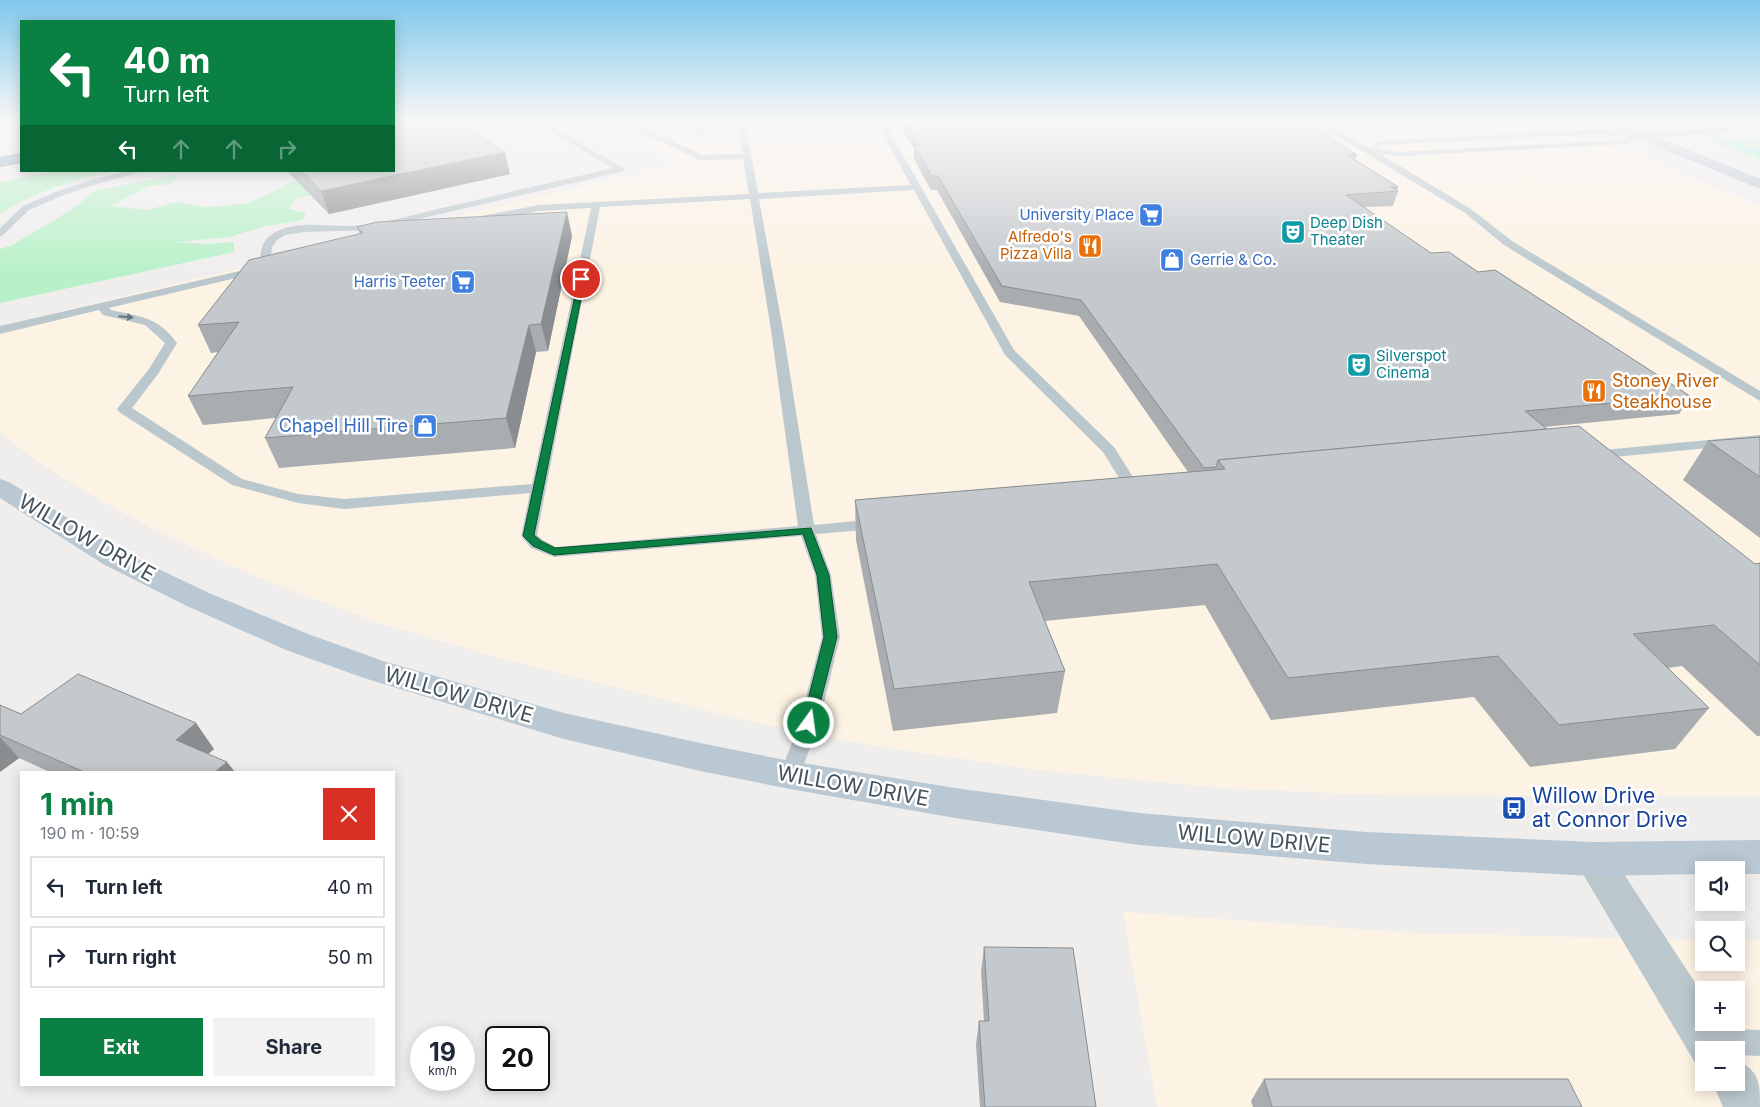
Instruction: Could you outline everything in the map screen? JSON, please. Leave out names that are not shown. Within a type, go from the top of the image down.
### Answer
[{"type":"street","points":[[1730,172],[1760,184]]},
{"type":"street","name":"WILLOW DRIVE","points":[[0,487],[112,558],[199,600],[297,642],[375,670],[564,726],[700,758],[955,803],[1139,829],[1366,848],[1593,859],[1760,858]]},
{"type":"street","points":[[1593,859],[1707,1041]]},
{"type":"street","points":[[1739,1091],[1749,1107]]},
{"type":"lane","points":[[0,233],[26,208],[58,194],[97,181],[137,172]]},
{"type":"lane","points":[[0,330],[272,266],[265,254],[268,243],[276,237],[289,232],[315,228],[347,229],[372,227],[610,172]]},
{"type":"lane","points":[[750,172],[807,530],[823,575],[831,637],[809,723],[790,775]]},
{"type":"lane","points":[[908,172],[1009,352],[1109,450],[1143,499],[1119,501]]},
{"type":"lane","points":[[1406,172],[1468,211],[1508,243],[1760,397]]},
{"type":"lane","points":[[456,224],[519,211],[596,204],[917,187]]},
{"type":"lane","points":[[596,204],[528,536],[537,544],[554,552],[895,522]]},
{"type":"lane","points":[[101,306],[107,313],[140,318],[154,323],[171,343],[154,370],[124,409],[238,482],[298,498],[344,504],[539,488]]},
{"type":"lane","points":[[1582,456],[1760,439]]},
{"type":"lane","points":[[1745,1044],[1760,1043]]},
{"type":"shaded area","name":"University Place","points":[[641,172],[1681,172],[1760,206],[1760,796],[1380,795],[1221,788],[1038,770],[875,746],[740,719],[496,657],[376,622],[254,576],[155,530],[88,493],[32,458],[0,432],[0,326]]},
{"type":"shaded area","points":[[1123,912],[1411,933],[1695,940],[1695,971],[1745,971],[1745,940],[1760,940],[1760,1107],[1157,1107]]},
{"type":"green space","points":[[51,172],[108,172],[40,193],[0,214],[0,183]]},
{"type":"green space","points":[[175,175],[178,178],[169,184],[149,186],[110,206],[148,210],[176,202],[205,207],[224,206],[248,203],[297,180],[380,178],[296,199],[288,209],[306,213],[302,220],[266,226],[229,237],[175,242],[207,244],[234,242],[234,252],[0,303],[0,249],[10,246],[53,221],[78,205],[94,191]]},
{"type":"building","points":[[302,172],[412,172],[321,191]]},
{"type":"building","points":[[929,172],[1374,172],[1398,187],[1391,187],[1398,191],[1346,195],[1431,253],[1449,252],[1478,272],[1495,270],[1690,396],[1525,411],[1547,429],[1218,460],[1216,467],[1204,468],[1081,300],[1002,286],[938,176],[932,176]]},
{"type":"building","points":[[567,212],[541,324],[529,325],[506,418],[265,438],[293,387],[188,396],[239,322],[198,325],[249,260],[363,233],[357,227],[377,222]]},
{"type":"building","points":[[1579,426],[1755,564],[1760,563],[1760,665],[1714,625],[1633,634],[1709,708],[1559,725],[1498,656],[1288,678],[1217,564],[1029,582],[1065,671],[894,689],[855,500],[1225,469],[1218,460]]},
{"type":"building","points":[[1760,437],[1760,477],[1708,441]]},
{"type":"building","points":[[78,674],[196,723],[176,740],[227,762],[216,771],[82,771],[0,735],[0,705],[21,714]]},
{"type":"building","points":[[984,947],[1073,948],[1096,1107],[985,1107],[979,1021],[989,1021]]},
{"type":"building","points":[[1264,1079],[1568,1079],[1582,1107],[1272,1107]]},
{"type":"place","name":"University Place","points":[[1151,215]]},
{"type":"place","name":"Deep Dish Theater","points":[[1293,232]]},
{"type":"place","name":"Alfredo's Pizza Villa","points":[[1090,246]]},
{"type":"place","name":"Gerrie & Co.","points":[[1172,260]]},
{"type":"place","name":"Harris Teeter","points":[[463,282]]},
{"type":"place","name":"Silverspot Cinema","points":[[1359,365]]},
{"type":"place","name":"Stoney River Steakhouse","points":[[1594,391]]},
{"type":"place","name":"Chapel Hill Tire","points":[[425,426]]},
{"type":"place","name":"Willow Drive at Connor Drive","points":[[1514,808]]},
{"type":"route","points":[[581,279],[528,536],[537,544],[554,552],[807,530],[823,575],[831,637],[809,723]]}]
